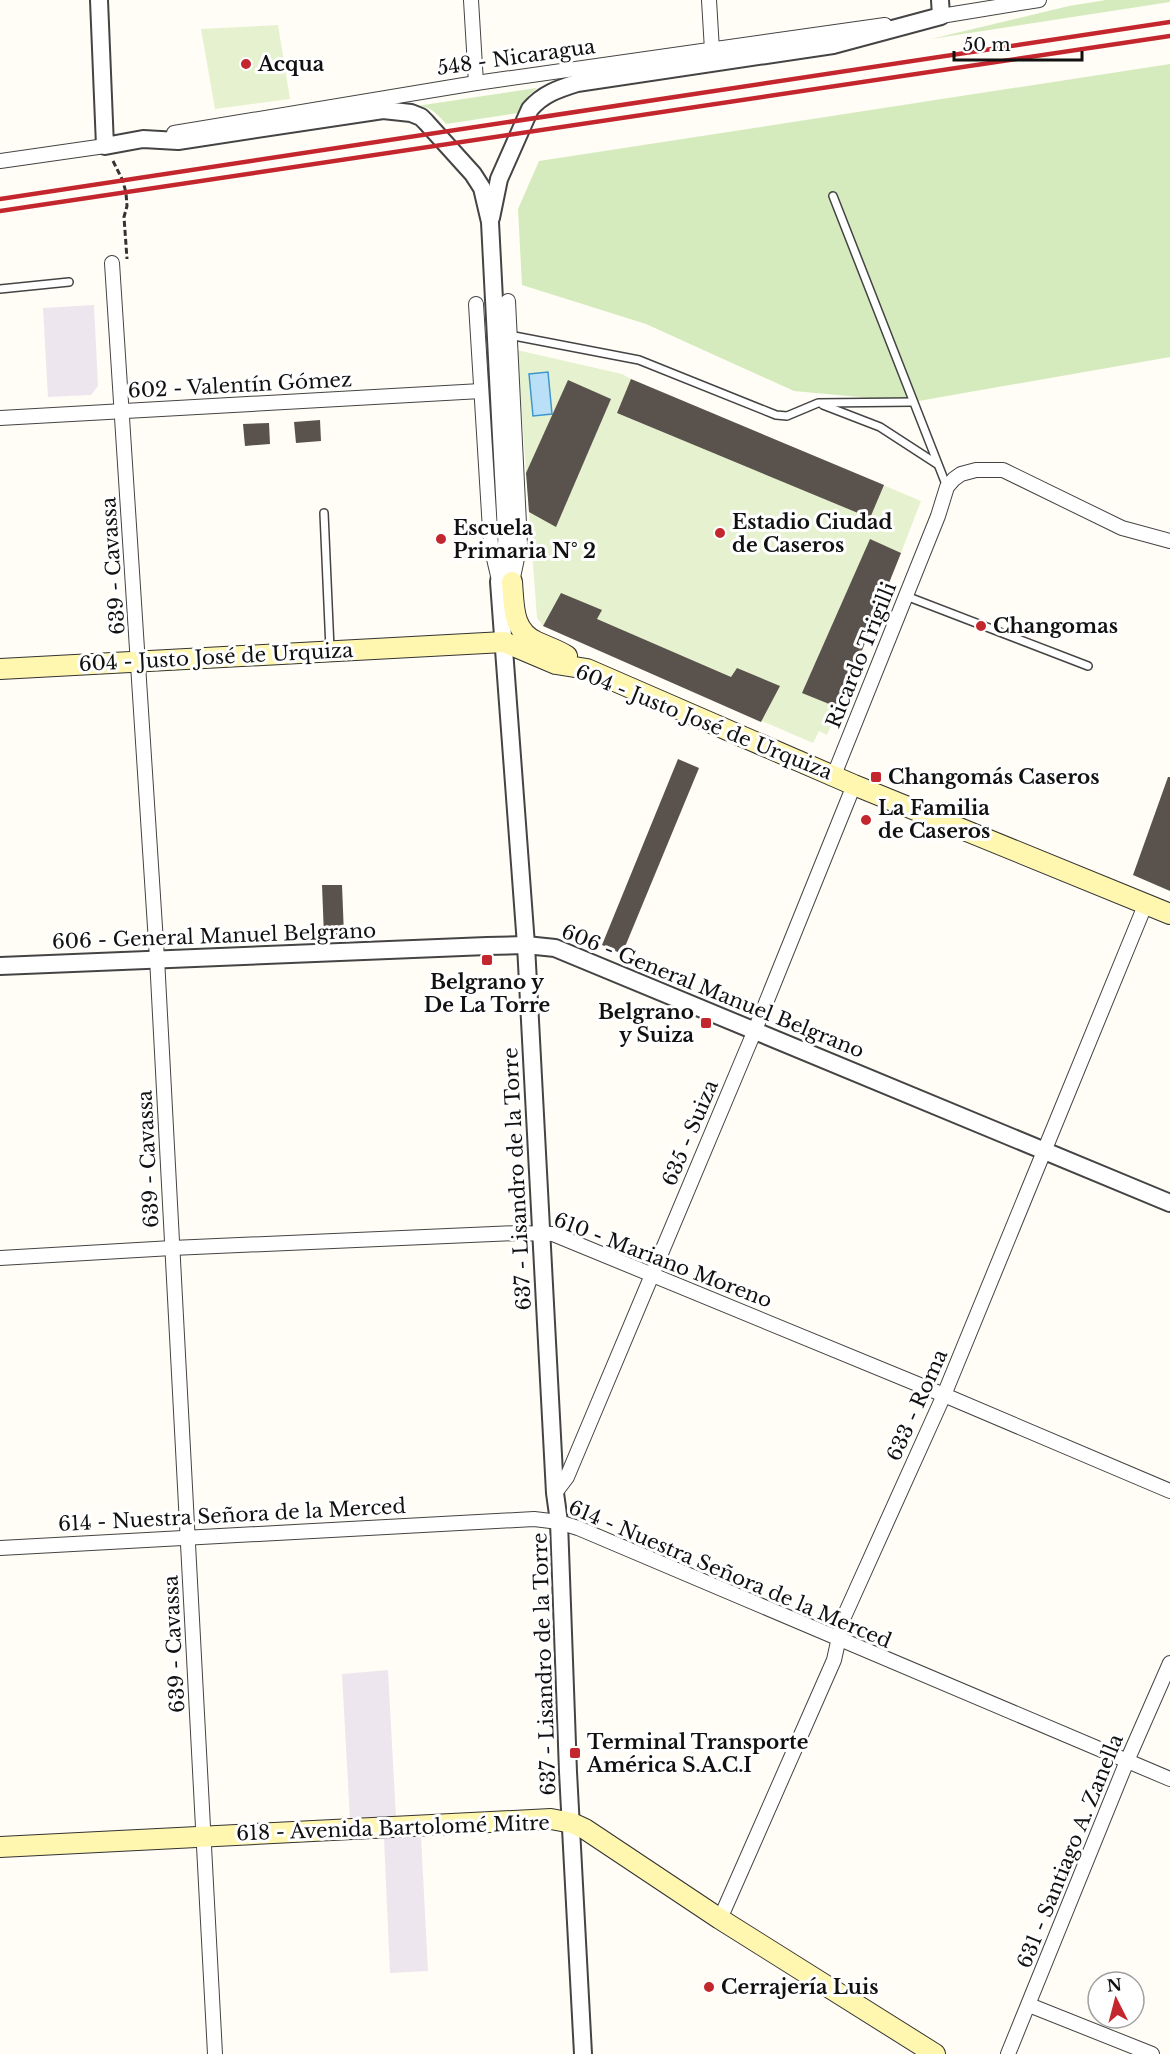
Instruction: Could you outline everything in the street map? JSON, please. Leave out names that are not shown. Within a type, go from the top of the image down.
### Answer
[{"type":"main road","points":[[506,582],[521,631],[534,641],[560,651],[587,669]]},
{"type":"main road","name":"604 - Justo José de Urquiza","points":[[0,669],[504,642],[556,664],[587,669],[854,785],[1170,914]]},
{"type":"main road","name":"618 - Avenida Bartolomé Mitre","points":[[0,1846],[551,1819],[572,1823],[935,2054]]},
{"type":"street","points":[[99,0],[105,146]]},
{"type":"street","points":[[471,0],[476,83]]},
{"type":"street","points":[[709,0],[712,50]]},
{"type":"street","name":"548 - Nicaragua","points":[[0,162],[476,83],[712,50],[936,12],[1039,0]]},
{"type":"street","points":[[490,222],[499,179],[530,109],[538,100],[554,91],[577,83],[833,45],[936,12]]},
{"type":"street","points":[[143,139],[178,141],[382,110],[411,113],[421,117],[473,174],[482,188],[490,222],[506,582]]},
{"type":"street","name":"639 - Cavassa","points":[[112,263],[157,958],[189,1537],[214,2054]]},
{"type":"street","name":"637 - Lisandro de la Torre","points":[[508,301],[520,544],[506,582],[504,642],[526,945],[555,1493],[559,1522],[583,2054]]},
{"type":"street","name":"637 - Lisandro de la Torre","points":[[476,304],[490,546],[506,582]]},
{"type":"street","name":"602 - Valentín Gómez","points":[[0,418],[481,391]]},
{"type":"street","points":[[947,487],[961,474],[990,469],[1003,470],[1122,528],[1170,541]]},
{"type":"street","name":"Ricardo Trigilli","points":[[834,775],[938,516],[947,487]]},
{"type":"street","name":"635 - Suiza","points":[[555,1493],[567,1477],[854,785]]},
{"type":"street","name":"633 - Roma","points":[[720,1919],[834,1660],[843,1619],[944,1395],[1146,903]]},
{"type":"street","name":"606 - General Manuel Belgrano","points":[[0,966],[526,945],[555,948],[1170,1203]]},
{"type":"street","name":"610 - Mariano Moreno","points":[[0,1258],[172,1248],[541,1232],[553,1234],[1170,1491]]},
{"type":"street","name":"614 - Nuestra Señora de la Merced","points":[[0,1548],[534,1519],[559,1522],[600,1537],[1170,1779]]},
{"type":"street","name":"631 - Santiago A. Zanella","points":[[1008,2054],[1127,1761],[1170,1663]]},
{"type":"street","points":[[1029,2005],[1152,2054]]},
{"type":"lane","points":[[833,196],[854,244],[947,487]]},
{"type":"lane","points":[[0,289],[69,282]]},
{"type":"lane","points":[[509,335],[639,360],[776,415],[788,416],[818,404],[913,402]]},
{"type":"lane","points":[[818,404],[880,427],[937,464]]},
{"type":"lane","points":[[324,513],[330,651]]},
{"type":"lane","points":[[906,596],[1088,666]]},
{"type":"path","points":[[105,146],[123,181],[127,206],[124,217],[127,262],[112,263]]},
{"type":"shaded area","points":[[94,305],[98,386],[91,395],[48,397],[43,308]]},
{"type":"shaded area","points":[[388,1670],[396,1818],[350,1820],[342,1674]]},
{"type":"shaded area","points":[[421,1836],[428,1971],[390,1973],[384,1838]]},
{"type":"green space","points":[[1106,0],[1170,0],[1170,2],[931,39],[1069,6]]},
{"type":"green space","name":"Acqua","points":[[278,25],[290,99],[215,109],[201,29]]},
{"type":"green space","points":[[1170,64],[1170,357],[913,402],[794,391],[646,324],[522,285],[518,209],[539,161]]},
{"type":"green space","points":[[537,88],[528,96],[518,113],[446,124],[430,109],[417,106]]},
{"type":"green space","name":"Estadio Ciudad de Caseros","points":[[517,350],[622,374],[921,501],[827,735],[819,731],[813,743],[543,626],[537,618]]},
{"type":"water","points":[[548,372],[552,414],[533,416],[529,374]]},
{"type":"building","points":[[631,379],[884,485],[870,518],[617,413]]},
{"type":"building","points":[[568,380],[611,399],[556,527],[529,512],[526,473]]},
{"type":"building","points":[[320,420],[321,441],[296,443],[294,422]]},
{"type":"building","points":[[269,423],[270,444],[245,446],[243,424]]},
{"type":"building","points":[[870,539],[901,553],[839,708],[802,693]]},
{"type":"building","points":[[561,593],[602,610],[597,619],[731,677],[737,668],[780,686],[761,722],[543,626]]},
{"type":"building","points":[[678,759],[699,768],[622,954],[602,945]]},
{"type":"building","points":[[1168,777],[1170,777],[1170,891],[1133,875]]},
{"type":"building","points":[[322,885],[342,885],[344,935],[324,936]]},
{"type":"railway","points":[[0,199],[1170,22]]},
{"type":"railway","points":[[0,211],[1170,36]]},
{"type":"place","name":"Acqua","points":[[246,64]]},
{"type":"place","name":"Estadio Ciudad de Caseros","points":[[720,533]]},
{"type":"place","name":"Escuela Primaria N° 2","points":[[441,539]]},
{"type":"place","name":"Changomas","points":[[981,626]]},
{"type":"place","name":"Changomás Caseros","points":[[876,777]]},
{"type":"place","name":"La Familia de Caseros","points":[[866,820]]},
{"type":"place","name":"Belgrano y De La Torre","points":[[487,960]]},
{"type":"place","name":"Belgrano y Suiza","points":[[706,1023]]},
{"type":"place","name":"Terminal Transporte América S.A.C.I","points":[[575,1753]]},
{"type":"place","name":"Cerrajería Luis","points":[[709,1987]]}]
